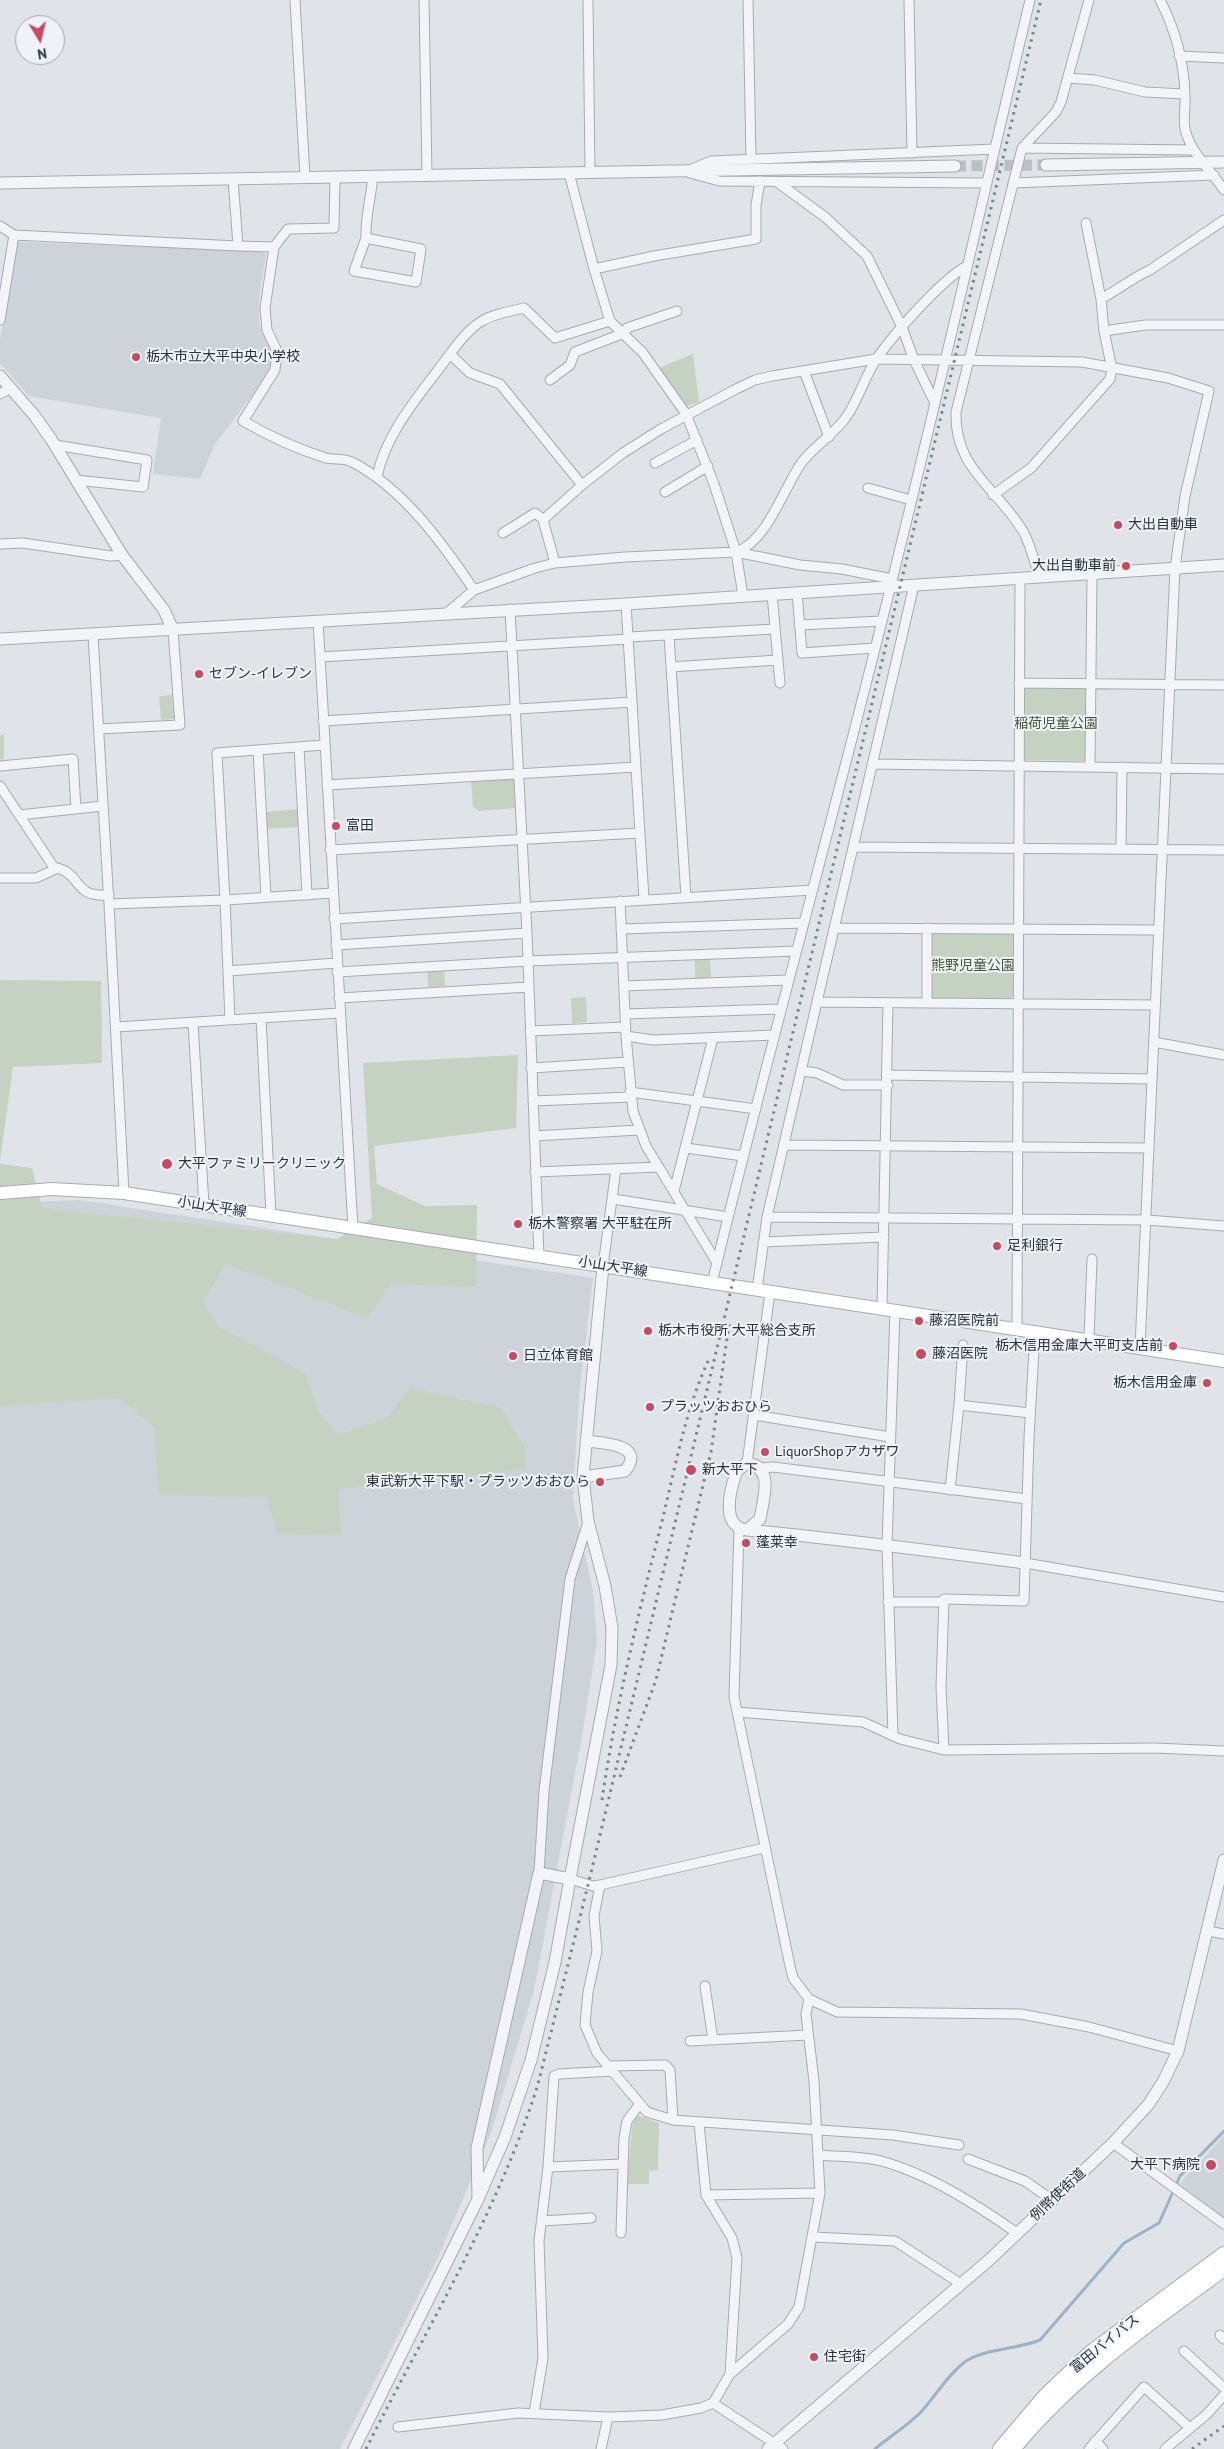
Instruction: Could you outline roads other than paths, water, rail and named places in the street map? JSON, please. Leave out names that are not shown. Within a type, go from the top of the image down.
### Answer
[{"type":"main road","name":"小山大平線","points":[[0,1193],[52,1190],[124,1193],[1224,1361]]},
{"type":"main road","name":"富田バイパス","points":[[1000,2449],[1045,2396],[1090,2353],[1224,2254]]},
{"type":"main road","name":"富田バイパス","points":[[1013,2449],[1051,2405],[1100,2361],[1224,2269]]},
{"type":"street","points":[[295,0],[305,178]]},
{"type":"street","points":[[424,0],[427,175]]},
{"type":"street","points":[[588,0],[590,173]]},
{"type":"street","points":[[748,0],[751,160]]},
{"type":"street","points":[[909,0],[912,153]]},
{"type":"street","points":[[712,1283],[780,1009],[813,890],[882,620],[1030,0]]},
{"type":"street","points":[[1039,577],[1023,532],[966,459],[956,432],[956,412],[1022,148],[1056,112],[1068,78],[1089,0]]},
{"type":"street","points":[[1160,0],[1173,25],[1179,56],[1186,94],[1185,132],[1194,150],[1224,190]]},
{"type":"street","points":[[1179,56],[1224,58]]},
{"type":"street","points":[[1068,78],[1095,80],[1145,92],[1186,94]]},
{"type":"street","points":[[1022,148],[1194,150]]},
{"type":"street","points":[[685,172],[711,161],[995,149]]},
{"type":"street","points":[[1046,165],[1224,162]]},
{"type":"street","points":[[0,183],[955,166]]},
{"type":"street","points":[[685,172],[719,182],[986,183]]},
{"type":"street","points":[[569,173],[594,269],[610,321],[643,353],[686,414],[708,466],[736,552],[743,596]]},
{"type":"street","points":[[1013,184],[1214,175]]},
{"type":"street","points":[[366,238],[421,249],[416,282],[354,271],[366,238],[365,220],[371,203],[373,176]]},
{"type":"street","points":[[335,177],[334,228],[288,229],[274,247],[265,308],[267,330],[277,351],[275,370],[242,421],[277,440],[328,458],[350,461],[377,477],[413,509],[456,563],[474,590]]},
{"type":"street","points":[[233,179],[238,246]]},
{"type":"street","points":[[594,269],[654,256],[756,240],[756,205],[760,181]]},
{"type":"street","points":[[777,182],[825,217],[867,256],[902,327],[914,360],[934,401]]},
{"type":"street","points":[[1101,299],[1150,270],[1224,220]]},
{"type":"street","points":[[994,494],[1031,468],[1110,379],[1112,369],[1086,223]]},
{"type":"street","points":[[0,226],[14,234],[274,247]]},
{"type":"street","points":[[0,320],[14,234]]},
{"type":"street","points":[[447,613],[474,590],[535,568],[555,563],[744,550],[768,524],[801,463],[830,437],[847,415],[876,359],[902,327],[955,272],[967,266]]},
{"type":"street","points":[[377,477],[380,461],[408,410],[467,331],[489,316],[524,308],[555,338],[610,321]]},
{"type":"street","points":[[550,380],[570,365],[575,352],[624,333],[627,328],[678,311]]},
{"type":"street","points":[[1104,331],[1145,325],[1224,325]]},
{"type":"street","points":[[450,354],[470,372],[500,384],[582,485]]},
{"type":"street","points":[[544,520],[582,485],[623,453],[686,414],[755,380],[876,359],[1082,362],[1168,378],[1209,391],[1184,496],[1175,568],[1140,1347]]},
{"type":"street","points":[[804,371],[830,437]]},
{"type":"street","points":[[0,376],[34,415],[55,445],[122,555],[164,610],[173,630],[180,725],[99,729]]},
{"type":"street","points":[[0,394],[11,388]]},
{"type":"street","points":[[655,463],[697,440]]},
{"type":"street","points":[[55,445],[147,460],[143,487],[76,480]]},
{"type":"street","points":[[665,492],[708,466]]},
{"type":"street","points":[[868,488],[911,500]]},
{"type":"street","points":[[503,533],[534,513],[544,520],[555,563]]},
{"type":"street","points":[[0,544],[23,543],[111,556],[122,555]]},
{"type":"street","points":[[736,552],[800,565],[842,569],[891,583],[914,586],[1224,565]]},
{"type":"street","points":[[1090,766],[1092,574]]},
{"type":"street","points":[[1017,1329],[1020,578]]},
{"type":"street","points":[[0,639],[626,604],[772,594],[891,583]]},
{"type":"street","points":[[747,1463],[754,1415],[763,1291],[763,1242],[767,1217],[914,586]]},
{"type":"street","points":[[797,592],[802,653],[875,648]]},
{"type":"street","points":[[772,594],[780,684]]},
{"type":"street","points":[[626,604],[644,899]]},
{"type":"street","points":[[510,610],[527,933],[539,1256]]},
{"type":"street","points":[[799,625],[882,620]]},
{"type":"street","points":[[318,621],[353,1228]]},
{"type":"street","points":[[320,657],[775,629]]},
{"type":"street","points":[[93,635],[124,1193]]},
{"type":"street","points":[[669,635],[686,896]]},
{"type":"street","points":[[671,667],[778,660]]},
{"type":"street","points":[[1019,683],[1224,685]]},
{"type":"street","points":[[323,721],[516,711],[632,702]]},
{"type":"street","points":[[230,1020],[217,754],[324,745]]},
{"type":"street","points":[[299,747],[307,895]]},
{"type":"street","points":[[258,750],[266,897]]},
{"type":"street","points":[[0,766],[73,759],[76,809]]},
{"type":"street","points":[[872,764],[1224,769]]},
{"type":"street","points":[[327,784],[636,767]]},
{"type":"street","points":[[1121,849],[1122,767]]},
{"type":"street","points":[[0,786],[55,869]]},
{"type":"street","points":[[19,815],[104,806]]},
{"type":"street","points":[[330,850],[640,833]]},
{"type":"street","points":[[853,847],[1224,850]]},
{"type":"street","points":[[0,878],[36,878],[55,869],[66,871],[82,890],[94,897],[109,900],[225,900],[333,893]]},
{"type":"street","points":[[334,919],[686,896],[813,890]]},
{"type":"street","points":[[620,901],[630,1094],[639,1130],[717,1263]]},
{"type":"street","points":[[622,929],[804,922]]},
{"type":"street","points":[[834,928],[1159,930]]},
{"type":"street","points":[[927,928],[927,1003]]},
{"type":"street","points":[[336,945],[527,933]]},
{"type":"street","points":[[228,971],[796,951]]},
{"type":"street","points":[[624,986],[788,980]]},
{"type":"street","points":[[339,998],[529,986]]},
{"type":"street","points":[[817,1002],[1155,1005]]},
{"type":"street","points":[[888,1004],[884,1237],[889,1310],[890,1437],[887,1545],[893,1736]]},
{"type":"street","points":[[625,1014],[780,1009]]},
{"type":"street","points":[[116,1027],[340,1013]]},
{"type":"street","points":[[261,1018],[271,1215]]},
{"type":"street","points":[[193,1023],[204,1205]]},
{"type":"street","points":[[530,1031],[626,1031],[653,1040],[774,1035]]},
{"type":"street","points":[[674,1191],[713,1038]]},
{"type":"street","points":[[1154,1042],[1224,1054]]},
{"type":"street","points":[[531,1068],[628,1062]]},
{"type":"street","points":[[802,1071],[817,1073],[843,1085],[888,1080],[1019,1076],[1152,1078]]},
{"type":"street","points":[[533,1101],[630,1094],[698,1100],[756,1109]]},
{"type":"street","points":[[534,1136],[639,1130]]},
{"type":"street","points":[[785,1145],[1149,1148]]},
{"type":"street","points":[[686,1148],[743,1156]]},
{"type":"street","points":[[535,1172],[659,1167]]},
{"type":"street","points":[[354,2449],[478,2199],[505,2137],[531,2060],[555,1962],[612,1665],[610,1620],[605,1586],[588,1522],[583,1477],[603,1266],[616,1169]]},
{"type":"street","points":[[612,1199],[728,1218]]},
{"type":"street","points":[[767,1217],[1147,1220],[1224,1226]]},
{"type":"street","points":[[763,1242],[884,1237]]},
{"type":"street","points":[[1089,1339],[1092,1259]]},
{"type":"street","points":[[944,1750],[941,1687],[944,1599],[1024,1601],[1026,1499],[1035,1332]]},
{"type":"street","points":[[950,1490],[963,1345]]},
{"type":"street","points":[[959,1405],[1030,1413]]},
{"type":"street","points":[[754,1415],[890,1437]]},
{"type":"street","points":[[583,1477],[625,1471],[629,1466],[630,1456],[626,1449],[618,1445],[586,1441]]},
{"type":"street","points":[[1026,1499],[773,1467],[762,1468],[756,1464],[747,1463],[736,1471],[730,1506],[730,1518],[743,1530],[887,1545],[1026,1563],[1224,1597]]},
{"type":"street","points":[[762,1468],[765,1478],[760,1519],[769,1532]]},
{"type":"street","points":[[743,1530],[760,1519]]},
{"type":"street","points":[[478,2199],[477,2148],[539,1873],[544,1791],[570,1578],[588,1522]]},
{"type":"street","points":[[743,1530],[734,1697],[736,1712],[792,1972],[809,1999],[822,2008],[848,2014],[1021,2014],[1089,2027],[1178,2051]]},
{"type":"street","points":[[888,1602],[944,1602]]},
{"type":"street","points":[[736,1712],[863,1722],[893,1736],[944,1750],[1155,1748],[1224,1751]]},
{"type":"street","points":[[539,1873],[594,1886],[764,1848]]},
{"type":"street","name":"例幣使街道","points":[[775,2447],[961,2284],[1139,2117],[1155,2096],[1178,2051],[1224,1860]]},
{"type":"street","points":[[600,1885],[594,1916],[597,1951],[588,1992],[585,2025],[597,2053],[639,2105],[656,2117],[673,2120],[893,2135],[959,2145]]},
{"type":"street","points":[[1208,1931],[1224,1934]]},
{"type":"street","points":[[705,1986],[713,2040]]},
{"type":"street","points":[[398,2427],[518,2413],[608,2417],[662,2415],[701,2408],[714,2403],[730,2374],[788,2324],[799,2307],[820,2193],[819,2155],[815,2129],[814,2082],[806,2014],[809,1999]]},
{"type":"street","points":[[690,2041],[808,2035]]},
{"type":"street","points":[[534,2414],[543,2358],[539,2241],[548,2166],[554,2076],[665,2065],[670,2070],[673,2120]]},
{"type":"street","points":[[621,2233],[623,2164],[627,2121],[639,2105]]},
{"type":"street","points":[[699,2123],[706,2195],[732,2238],[737,2258],[730,2374]]},
{"type":"street","points":[[1113,2143],[1224,2224]]},
{"type":"street","points":[[819,2155],[880,2161],[897,2167],[928,2180],[989,2214],[1017,2233]]},
{"type":"street","points":[[968,2159],[1025,2182],[1052,2200]]},
{"type":"street","points":[[548,2166],[623,2164]]},
{"type":"street","points":[[706,2195],[820,2193]]},
{"type":"street","points":[[542,2221],[591,2218]]},
{"type":"street","points":[[813,2237],[895,2241],[961,2284]]},
{"type":"street","points":[[1184,2351],[1224,2388]]},
{"type":"street","points":[[1089,2449],[1144,2387],[1190,2428]]},
{"type":"street","points":[[1165,2449],[1207,2414],[1224,2395]]},
{"type":"street","points":[[714,2403],[775,2447]]},
{"type":"street","points":[[601,2449],[608,2417]]},
{"type":"street","points":[[1095,2442],[1103,2449]]},
{"type":"waterway","points":[[875,2449],[920,2413],[953,2373],[966,2361],[992,2351],[1040,2340],[1124,2243],[1159,2223],[1180,2176],[1224,2131]]},
{"type":"tunnel","points":[[955,166],[1046,165]]},
{"type":"railway","points":[[366,2449],[482,2225],[522,2132],[538,2084],[588,1885],[1041,0]]},
{"type":"railway","points":[[620,1777],[656,1680],[711,1452],[729,1324]]},
{"type":"railway","points":[[602,1800],[629,1658],[677,1456],[694,1396],[710,1357]]},
{"type":"railway","points":[[1192,2449],[1224,2426]]},
{"type":"place","name":"栃木市立大平中央小学校","points":[[136,357]]},
{"type":"place","name":"大出自動車","points":[[1118,525]]},
{"type":"place","name":"大出自動車前","points":[[1126,566]]},
{"type":"place","name":"セブン-イレブン","points":[[199,674]]},
{"type":"place","name":"富田","points":[[336,826]]},
{"type":"place","name":"大平ファミリークリニック","points":[[167,1164]]},
{"type":"place","name":"栃木警察署 大平駐在所","points":[[518,1224]]},
{"type":"place","name":"足利銀行","points":[[997,1246]]},
{"type":"place","name":"藤沼医院前","points":[[919,1321]]},
{"type":"place","name":"栃木市役所 大平総合支所","points":[[648,1331]]},
{"type":"place","name":"栃木信用金庫大平町支店前","points":[[1173,1346]]},
{"type":"place","name":"藤沼医院","points":[[921,1354]]},
{"type":"place","name":"日立体育館","points":[[513,1356]]},
{"type":"place","name":"栃木信用金庫","points":[[1207,1383]]},
{"type":"place","name":"プラッツおおひら","points":[[650,1407]]},
{"type":"place","name":"LiquorShopアカザワ","points":[[765,1452]]},
{"type":"place","name":"新大平下","points":[[691,1470]]},
{"type":"place","name":"東武新大平下駅・プラッツおおひら","points":[[600,1482]]},
{"type":"place","name":"蓬莱幸","points":[[746,1543]]},
{"type":"place","name":"大平下病院","points":[[1211,2165]]},
{"type":"place","name":"住宅街","points":[[814,2357]]},
{"type":"park label","name":"稲荷児童公園","points":[[1056,724]]},
{"type":"park label","name":"熊野児童公園","points":[[973,966]]}]
